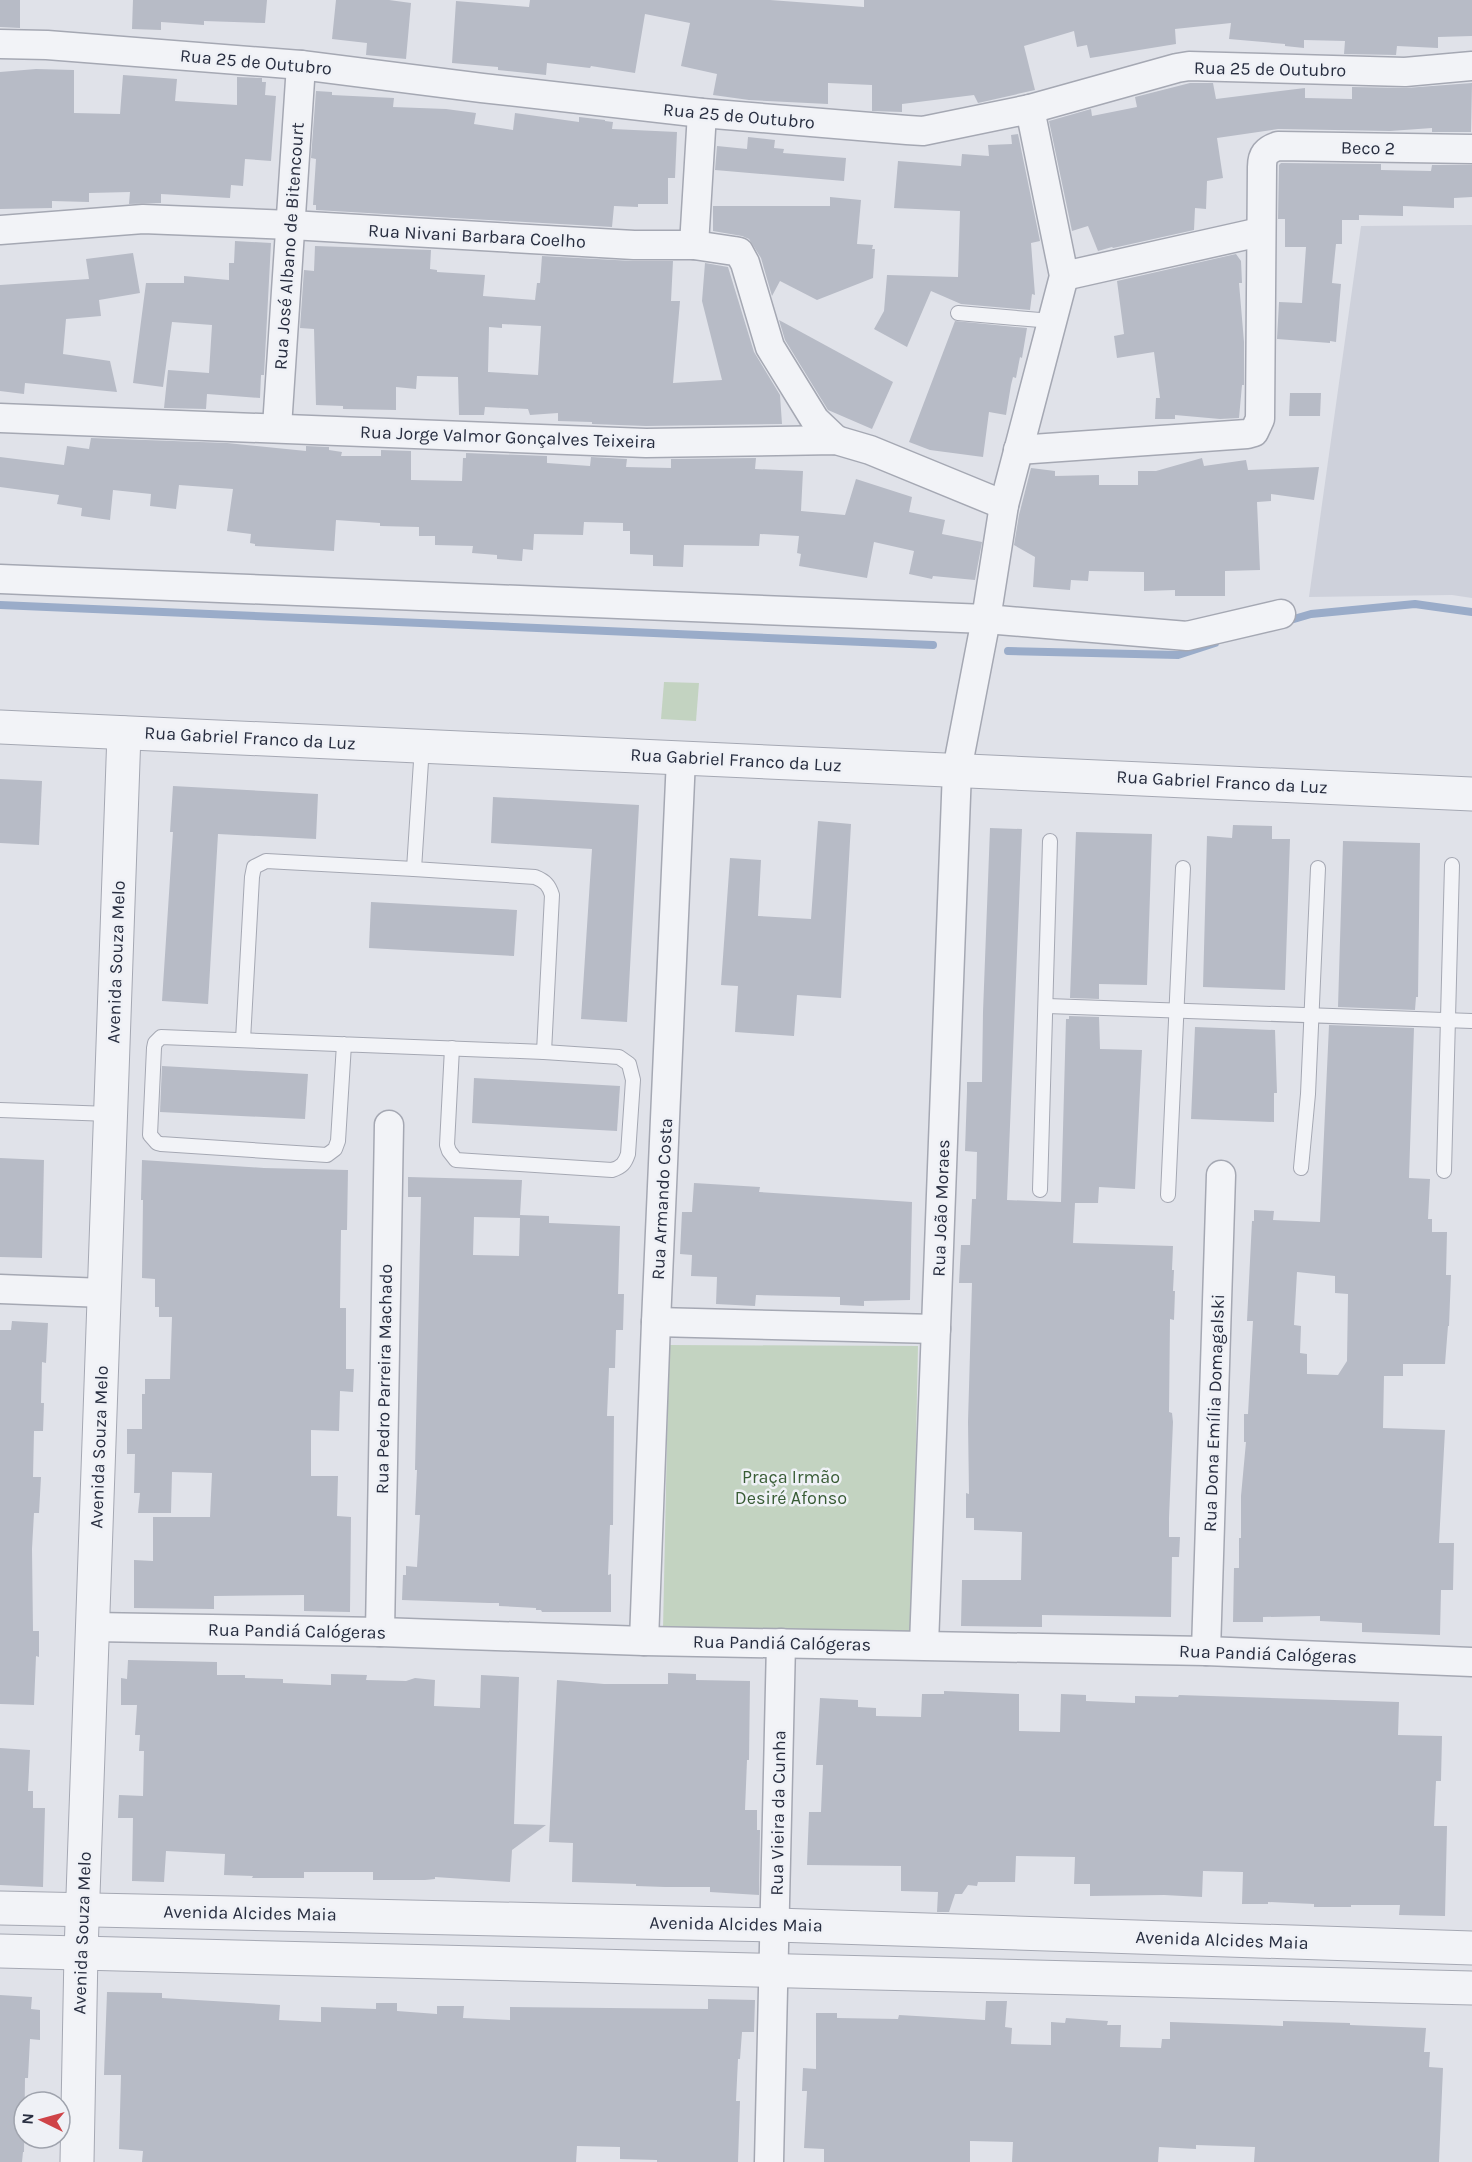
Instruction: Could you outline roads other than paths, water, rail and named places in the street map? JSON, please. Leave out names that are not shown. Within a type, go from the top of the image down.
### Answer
[{"type":"street","name":"Rua 25 de Outubro","points":[[0,44],[47,45],[301,64],[471,87],[702,113],[922,131],[1030,109],[1190,66],[1404,72],[1472,66]]},
{"type":"street","name":"Rua José Albano de Bitencourt","points":[[278,427],[301,64]]},
{"type":"street","points":[[1018,450],[1247,434],[1254,432],[1260,419],[1260,232],[1064,276],[1030,109]]},
{"type":"street","points":[[694,245],[702,113]]},
{"type":"street","name":"Beco 2","points":[[1260,232],[1262,160],[1268,149],[1278,146],[1472,150]]},
{"type":"street","name":"Rua Nivani Barbara Coelho","points":[[0,230],[143,219],[291,225],[634,245],[694,245],[739,252],[770,346],[814,420],[836,440]]},
{"type":"street","name":"Rua João Moraes","points":[[924,1645],[957,770],[986,619],[1004,506],[1064,276]]},
{"type":"street","name":"Rua Jorge Valmor Gonçalves Teixeira","points":[[0,418],[646,443],[836,440],[870,450],[1004,506]]},
{"type":"street","points":[[0,579],[986,619],[1186,636],[1281,614]]},
{"type":"street","name":"Rua Gabriel Franco da Luz","points":[[0,727],[1472,794]]},
{"type":"street","name":"Avenida Souza Melo","points":[[77,2162],[81,1952],[124,733]]},
{"type":"street","name":"Rua Armando Costa","points":[[644,1641],[681,758]]},
{"type":"street","name":"Rua Pedro Parreira Machado","points":[[380,1632],[389,1125]]},
{"type":"street","name":"Rua Dona Emília Domagalski","points":[[1206,1651],[1221,1175]]},
{"type":"street","points":[[0,1289],[104,1293]]},
{"type":"street","points":[[656,1322],[936,1329]]},
{"type":"street","name":"Rua Pandiá Calógeras","points":[[93,1627],[380,1632],[644,1641],[1206,1651],[1472,1662]]},
{"type":"street","name":"Rua Vieira da Cunha","points":[[769,2162],[781,1643]]},
{"type":"street","name":"Avenida Alcides Maia","points":[[0,1908],[776,1925],[1472,1948]]},
{"type":"street","points":[[0,1951],[1472,1988]]},
{"type":"lane","points":[[958,313],[1052,321]]},
{"type":"lane","points":[[414,869],[422,746]]},
{"type":"lane","points":[[1040,1190],[1050,841]]},
{"type":"lane","points":[[243,1040],[252,877],[255,867],[266,861],[535,877],[547,884],[552,895],[544,1052]]},
{"type":"lane","points":[[1444,1171],[1452,864]]},
{"type":"lane","points":[[1168,1195],[1184,868]]},
{"type":"lane","points":[[1301,1168],[1308,1094],[1318,868]]},
{"type":"lane","points":[[1047,1006],[1472,1021]]},
{"type":"lane","points":[[344,1044],[338,1141],[335,1149],[327,1155],[161,1144],[152,1140],[149,1128],[154,1048],[157,1040],[165,1036],[243,1040],[452,1048],[544,1052],[619,1057],[629,1064],[633,1080],[626,1161],[612,1170],[456,1160],[447,1145],[452,1048]]},
{"type":"lane","points":[[0,1110],[110,1114]]},
{"type":"waterway","points":[[1287,621],[1311,614],[1415,604],[1472,612]]},
{"type":"waterway","points":[[0,605],[933,645]]},
{"type":"waterway","points":[[1008,651],[1178,655],[1215,643]]},
{"type":"park label","name":"Praça Irmão Desiré Afonso","points":[[791,1487]]}]
